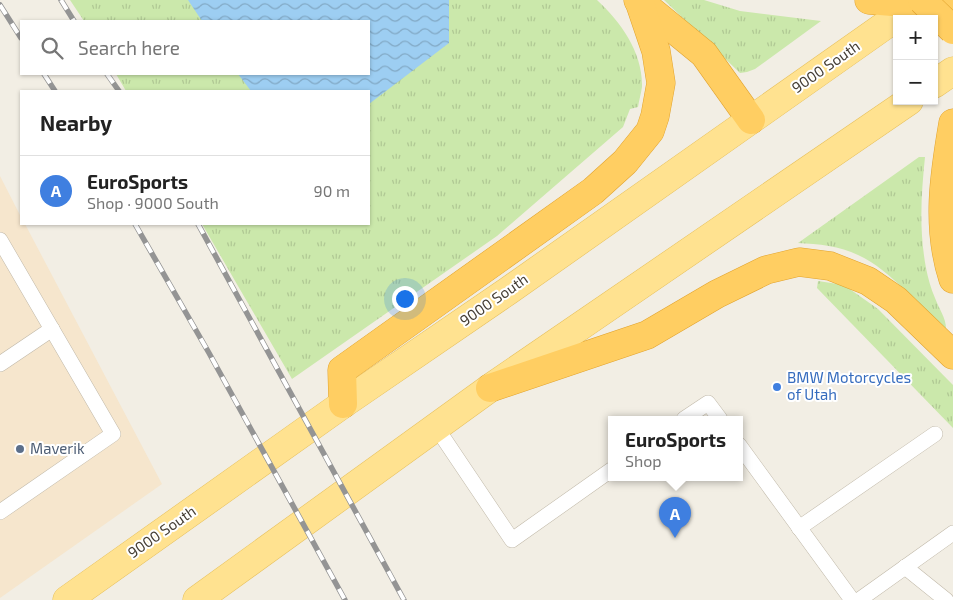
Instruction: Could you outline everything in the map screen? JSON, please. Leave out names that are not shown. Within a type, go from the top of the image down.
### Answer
[{"type":"highway","points":[[638,0],[704,54],[751,120]]},
{"type":"highway","points":[[344,404],[342,370],[593,191],[625,162],[650,131],[661,83],[656,50],[638,0]]},
{"type":"highway","points":[[869,0],[953,4]]},
{"type":"highway","points":[[920,1],[953,30]]},
{"type":"highway","points":[[953,123],[944,184],[942,224],[946,258],[953,279]]},
{"type":"highway","points":[[490,388],[647,335],[716,294],[766,270],[799,262],[830,266],[868,281],[896,300],[953,355]]},
{"type":"main road","name":"9000 South","points":[[67,600],[920,1]]},
{"type":"main road","points":[[938,81],[953,71]]},
{"type":"main road","points":[[197,600],[490,388],[903,105]]},
{"type":"lane","points":[[0,240],[113,434],[0,512]]},
{"type":"lane","points":[[0,364],[52,329]]},
{"type":"lane","points":[[688,416],[708,403],[718,416]]},
{"type":"lane","points":[[436,427],[512,540],[608,472]]},
{"type":"lane","points":[[800,528],[935,434]]},
{"type":"lane","points":[[743,450],[852,600]]},
{"type":"lane","points":[[859,600],[953,533]]},
{"type":"lane","points":[[906,567],[946,600]]},
{"type":"shaded area","points":[[0,176],[20,215],[20,225],[26,225],[162,484],[0,598]]},
{"type":"green space","points":[[70,0],[597,0],[622,28],[635,50],[639,62],[642,87],[638,107],[630,109],[623,127],[497,236],[292,379],[203,225],[370,225],[370,90],[125,90],[117,75],[370,75],[370,20],[83,20]]},
{"type":"green space","points":[[664,0],[704,0],[740,11],[821,21],[755,69],[740,73]]},
{"type":"green space","points":[[919,157],[925,157],[921,213],[926,268],[934,295],[944,318],[946,331],[894,280],[871,262],[851,252],[836,248],[798,243]]},
{"type":"green space","points":[[818,281],[844,285],[878,309],[953,385],[953,428],[817,288]]},
{"type":"water","points":[[188,0],[449,0],[449,43],[370,103],[370,90],[250,90],[239,75],[370,75],[370,20],[201,20]]},
{"type":"railway","points":[[61,0],[73,20]]},
{"type":"railway","points":[[0,5],[20,36]]},
{"type":"railway","points":[[45,75],[54,90]]},
{"type":"railway","points":[[108,75],[118,90]]},
{"type":"railway","points":[[136,225],[209,353],[345,600]]},
{"type":"railway","points":[[199,225],[404,600]]},
{"type":"place","name":"BMW Motorcycles of Utah","points":[[777,387]]},
{"type":"place","name":"Maverik","points":[[20,449]]},
{"type":"place","name":"EuroSports","points":[[675,538]]}]
